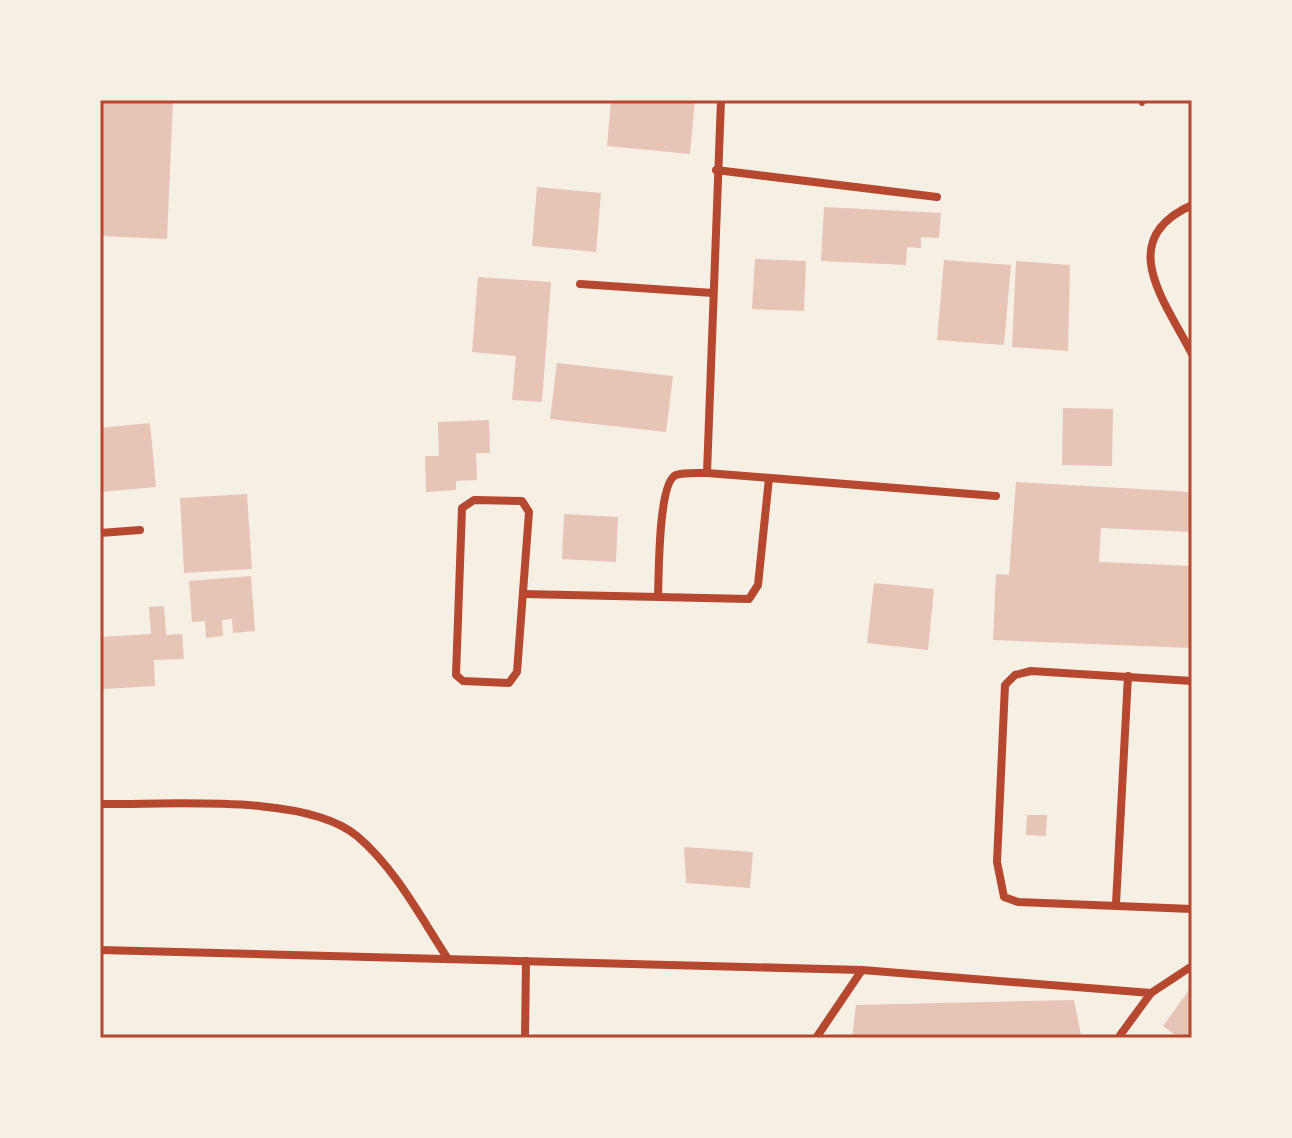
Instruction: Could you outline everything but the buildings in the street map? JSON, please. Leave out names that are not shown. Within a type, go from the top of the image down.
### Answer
[{"type":"street","points":[[707,473],[721,100]]},
{"type":"street","points":[[716,170],[937,197]]},
{"type":"street","points":[[1192,205],[1170,215],[1150,243],[1151,270],[1192,354]]},
{"type":"street","points":[[580,284],[713,293]]},
{"type":"street","points":[[658,596],[663,498],[668,481],[676,475],[707,473],[996,496]]},
{"type":"street","points":[[523,594],[658,596],[737,601],[755,594],[769,478]]},
{"type":"street","points":[[522,501],[525,505],[529,512],[523,594],[515,679],[509,683],[458,680],[462,508],[467,502],[522,501]]},
{"type":"street","points":[[100,533],[140,530]]},
{"type":"street","points":[[1192,681],[1031,671],[1015,675],[1005,685],[997,862],[1004,897],[1018,902],[1192,909]]},
{"type":"street","points":[[1116,904],[1128,676]]},
{"type":"street","points":[[100,804],[277,807],[341,824],[384,863],[448,959]]},
{"type":"street","points":[[100,950],[862,970],[1151,993]]},
{"type":"street","points":[[525,1038],[526,961]]},
{"type":"street","points":[[1118,1038],[1151,993],[1192,966]]},
{"type":"street","points":[[816,1038],[862,970]]}]
